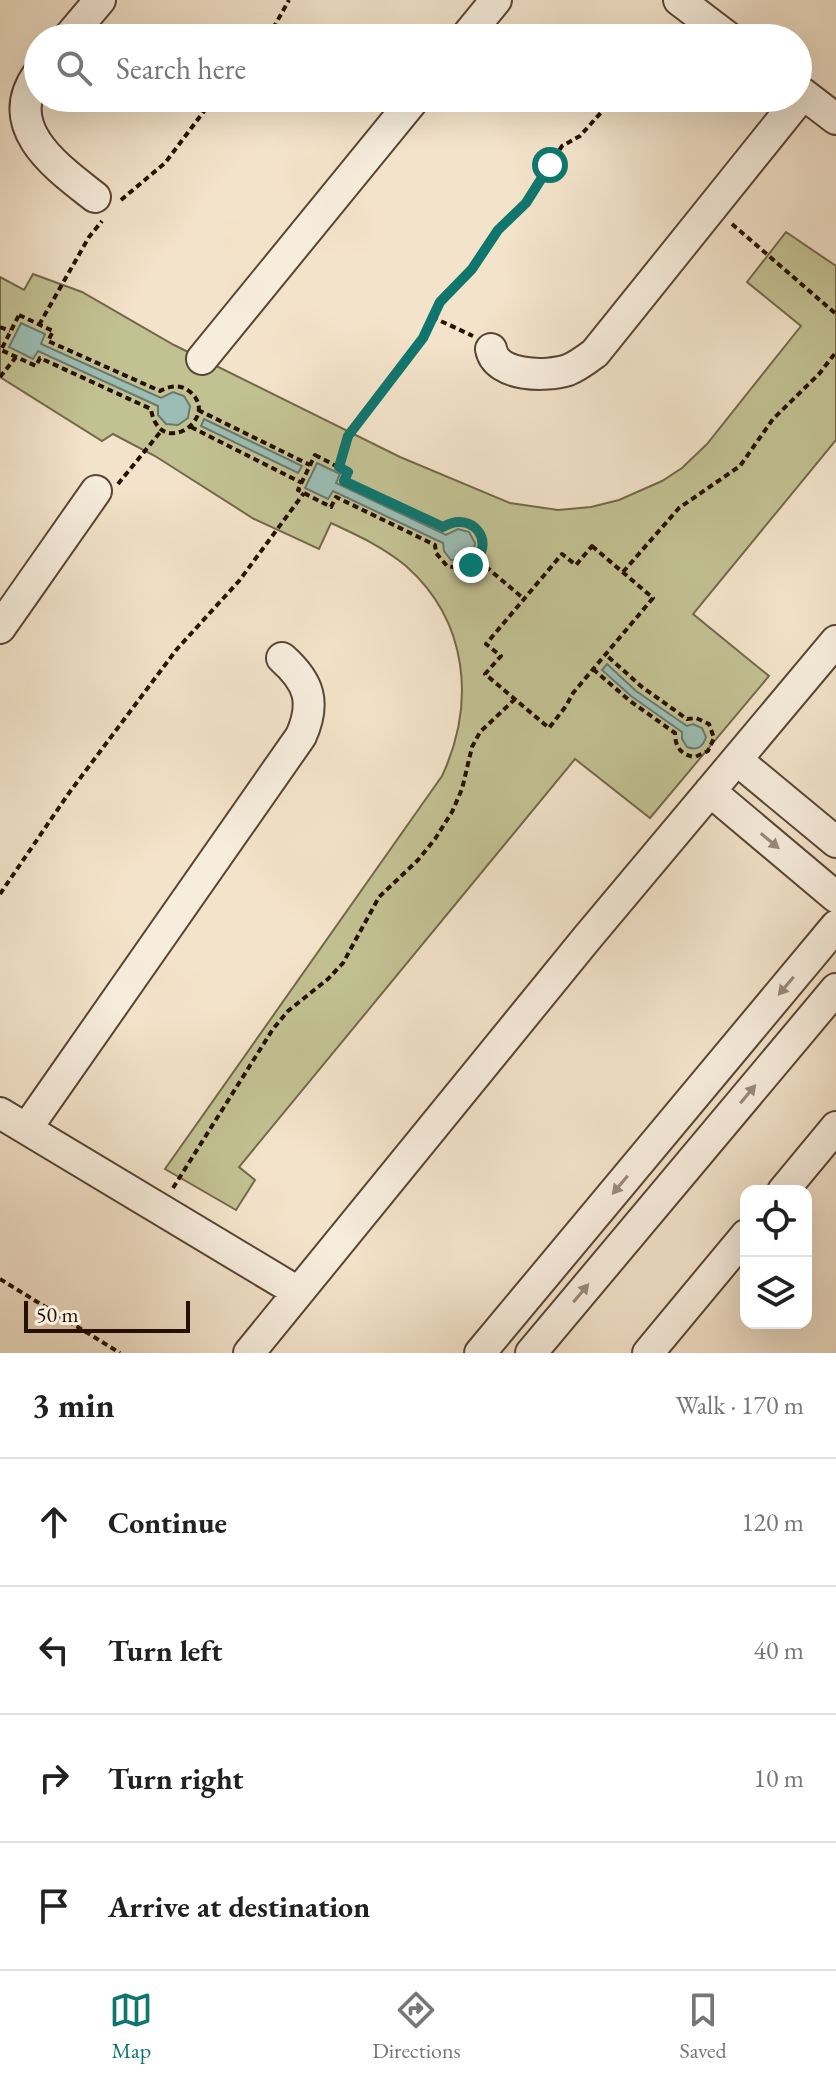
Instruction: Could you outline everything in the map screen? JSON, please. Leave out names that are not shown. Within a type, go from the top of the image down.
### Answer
[{"type":"street","points":[[80,24],[100,0]]},
{"type":"street","points":[[476,24],[496,0]]},
{"type":"street","points":[[679,0],[711,24]]},
{"type":"street","points":[[812,101],[836,119]]},
{"type":"street","points":[[24,112],[31,141],[45,158],[104,208]]},
{"type":"street","points":[[202,359],[404,112]]},
{"type":"street","points":[[491,349],[492,356],[501,365],[518,370],[555,372],[582,363],[607,342],[785,112]]},
{"type":"street","points":[[0,628],[96,491]]},
{"type":"street","points":[[249,1353],[587,938],[836,641]]},
{"type":"street","points":[[27,1128],[301,736],[308,721],[310,703],[306,686],[297,671],[282,658]]},
{"type":"street","points":[[737,760],[836,842]]},
{"type":"street","points":[[710,791],[836,897]]},
{"type":"street","points":[[480,1353],[836,926]]},
{"type":"street","points":[[531,1353],[836,989]]},
{"type":"street","points":[[0,1113],[298,1292]]},
{"type":"street","points":[[788,1185],[836,1127]]},
{"type":"street","points":[[648,1353],[740,1242]]},
{"type":"path","points":[[276,24],[289,0]]},
{"type":"path","points":[[39,325],[104,208],[165,163],[203,112]]},
{"type":"path","points":[[339,467],[352,430],[414,350],[448,292],[472,269],[498,230],[526,203],[562,146],[580,136],[601,112]]},
{"type":"path","points":[[713,208],[836,314]]},
{"type":"path","points":[[19,315],[39,325],[53,331],[48,341],[160,391],[174,386],[188,390],[194,395],[198,410],[191,427],[177,433],[162,430],[152,417],[151,409],[40,358],[36,366],[1,350],[19,315]]},
{"type":"path","points":[[432,317],[469,332],[491,349]]},
{"type":"path","points":[[0,327],[10,331]]},
{"type":"path","points":[[623,572],[679,508],[740,466],[773,419],[819,374],[836,352]]},
{"type":"path","points":[[0,377],[16,357]]},
{"type":"path","points":[[198,410],[310,465]]},
{"type":"path","points":[[191,427],[302,483]]},
{"type":"path","points":[[96,491],[108,498],[162,430]]},
{"type":"path","points":[[315,455],[348,472],[344,481],[443,527],[458,521],[473,525],[483,545],[478,560],[463,569],[447,566],[436,553],[435,545],[336,497],[331,507],[298,490],[310,465],[315,455]]},
{"type":"path","points":[[0,894],[69,793],[177,649],[239,581],[304,493]]},
{"type":"path","points":[[592,546],[623,572],[653,598],[593,669],[549,728],[485,674],[501,656],[486,644],[562,554],[576,565],[592,546]]},
{"type":"path","points":[[478,560],[524,599]]},
{"type":"path","points":[[593,669],[630,701],[675,733],[677,747],[682,753],[695,757],[708,751],[714,738],[709,724],[696,718],[687,719],[642,687],[605,654]]},
{"type":"path","points":[[160,1207],[273,1029],[288,1011],[343,963],[379,897],[435,839],[462,789],[472,747],[480,732],[515,699]]},
{"type":"path","points":[[0,1279],[120,1353]]},
{"type":"shaded area","points":[[786,232],[836,266],[836,440],[693,614],[769,676],[650,818],[575,759],[239,1167],[255,1180],[236,1210],[165,1169],[442,776],[459,720],[462,692],[460,664],[454,637],[443,612],[427,588],[388,553],[331,523],[319,549],[254,519],[155,456],[113,434],[102,441],[0,377],[0,277],[24,290],[33,274],[82,292],[174,345],[400,457],[510,503],[558,510],[619,500],[662,481],[682,468],[707,444],[801,326],[747,282]]},
{"type":"water","points":[[21,323],[45,334],[41,344],[161,398],[173,392],[184,396],[190,406],[188,418],[178,425],[166,424],[158,415],[158,406],[38,351],[33,359],[9,347]]},
{"type":"water","points":[[204,419],[302,466],[298,473],[201,426]]},
{"type":"water","points":[[317,463],[340,474],[336,483],[446,535],[458,529],[469,532],[475,543],[473,554],[463,561],[451,560],[444,551],[443,543],[333,491],[328,499],[305,488]]},
{"type":"water","points":[[607,664],[636,691],[687,726],[693,724],[702,728],[706,737],[701,746],[694,749],[687,747],[682,732],[631,696],[602,670]]},
{"type":"route","points":[[471,565],[478,560],[483,545],[482,537],[473,525],[458,521],[443,527],[344,481],[348,472],[339,467],[341,456],[352,430],[423,338],[440,302],[472,269],[491,238],[534,194],[550,165]]}]
